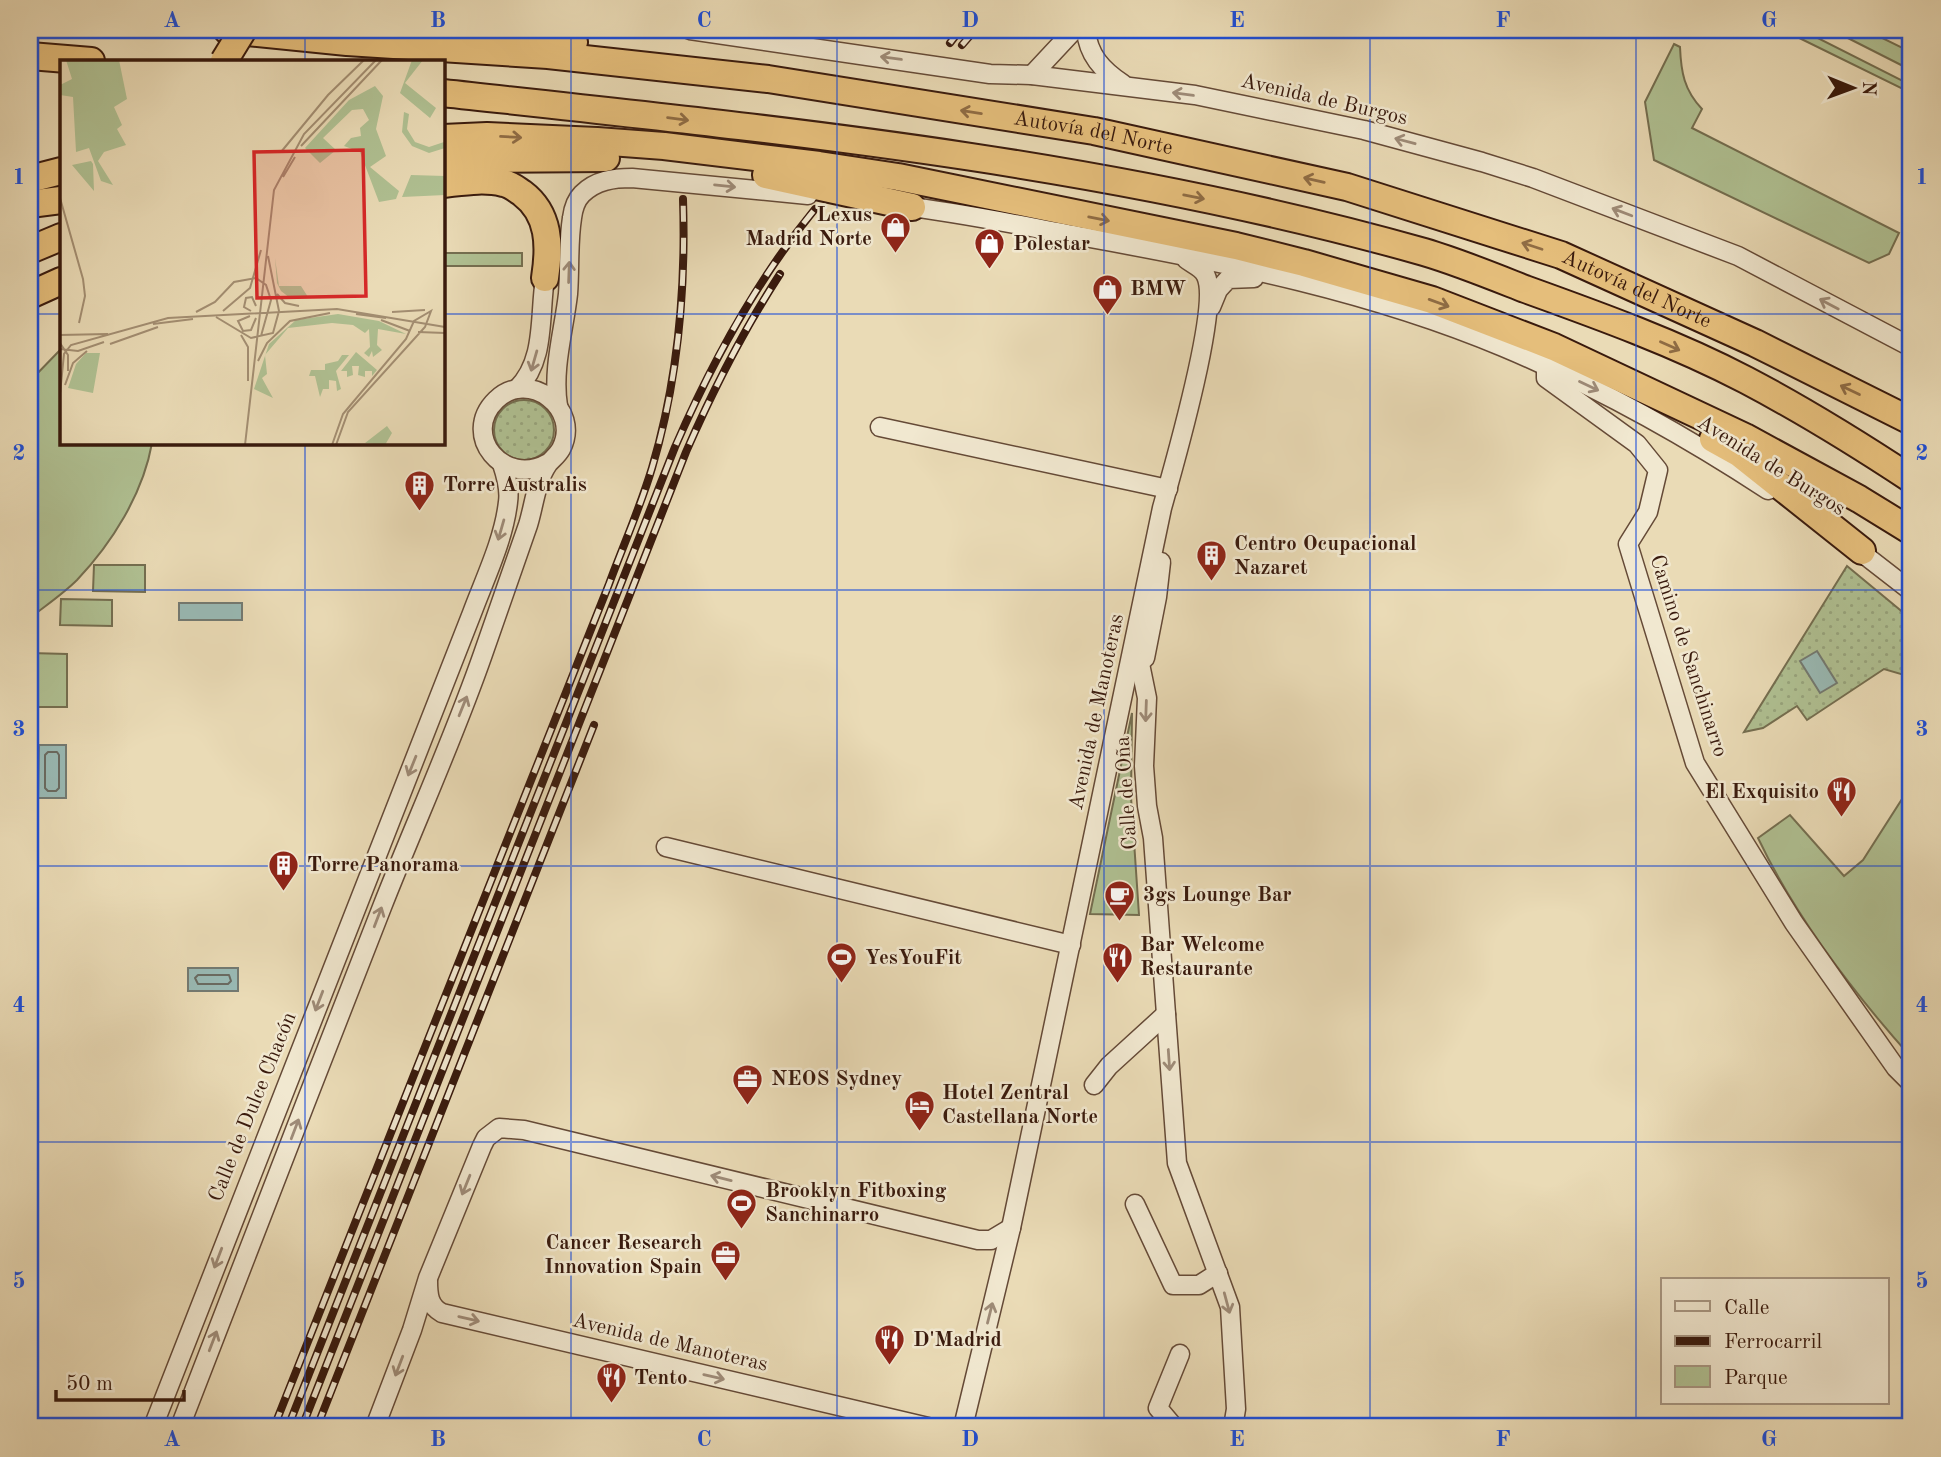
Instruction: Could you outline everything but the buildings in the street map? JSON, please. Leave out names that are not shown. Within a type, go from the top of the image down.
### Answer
[{"type":"highway","name":"Autovía del Norte","points":[[227,30],[347,42],[548,55],[768,79],[1094,131],[1347,187],[1561,255],[1755,344],[1911,421]]},
{"type":"highway","points":[[225,60],[243,30]]},
{"type":"highway","points":[[509,30],[615,50],[641,64]]},
{"type":"highway","points":[[30,56],[79,60]]},
{"type":"highway","name":"Autovía del Norte","points":[[444,93],[838,138],[1089,176],[1213,201],[1427,253],[1616,321],[1745,380],[1911,479]]},
{"type":"highway","points":[[444,110],[610,111]]},
{"type":"highway","points":[[444,138],[487,136],[664,146],[898,177],[1210,241],[1304,263],[1432,300],[1740,454],[1862,551]]},
{"type":"highway","points":[[444,161],[618,159],[867,185],[1032,206]]},
{"type":"highway","points":[[30,179],[60,171]]},
{"type":"highway","points":[[766,175],[912,207]]},
{"type":"highway","points":[[444,184],[489,181],[506,183],[532,201],[542,218],[548,240],[545,278]]},
{"type":"highway","points":[[30,204],[60,200]]},
{"type":"highway","points":[[30,250],[60,237]]},
{"type":"highway","points":[[30,264],[60,256]]},
{"type":"highway","points":[[30,283],[60,269]]},
{"type":"highway","points":[[30,295],[60,281]]},
{"type":"highway","points":[[1550,357],[1745,437],[1859,499],[1911,531]]},
{"type":"highway","points":[[1745,437],[1911,549]]},
{"type":"street","name":"Avenida de Burgos","points":[[690,30],[990,74],[1032,75],[1195,95],[1364,130],[1533,178],[1738,256],[1911,347]]},
{"type":"street","points":[[1032,75],[1074,30]]},
{"type":"street","points":[[1086,30],[1089,48],[1096,61],[1108,74],[1126,86]]},
{"type":"street","points":[[180,1427],[478,667],[529,522],[540,481],[548,463],[562,447],[566,426],[558,406],[556,386],[568,289],[569,242],[574,209],[581,195],[593,186],[612,178],[726,186],[912,207],[1177,254],[1296,280],[1389,306],[1502,346],[1550,357]]},
{"type":"street","name":"Avenida de Manoteras","points":[[1177,254],[1204,272],[1208,278],[1208,317]]},
{"type":"street","name":"Avenida de Manoteras","points":[[963,1427],[1002,1266],[1149,571],[1208,317],[1218,290],[1231,277],[1296,280]]},
{"type":"street","points":[[545,278],[536,359],[530,375],[517,389],[499,397],[487,412],[483,431],[488,450],[510,469],[530,471],[548,463]]},
{"type":"street","name":"Camino de Sanchinarro","points":[[1550,357],[1546,378],[1637,444],[1658,470],[1648,512],[1628,544],[1695,762],[1794,923],[1896,1068],[1911,1083]]},
{"type":"street","points":[[517,389],[540,391],[558,406]]},
{"type":"street","points":[[880,427],[1168,489],[1157,597],[1143,671],[1117,723]]},
{"type":"street","name":"Calle de Dulce Chacón","points":[[153,1427],[454,659],[505,516],[508,487],[502,464]]},
{"type":"street","points":[[1862,551],[1911,591]]},
{"type":"street","name":"Calle de Oña","points":[[1149,571],[1149,598],[1138,654],[1147,698],[1144,766],[1153,838],[1177,1163],[1230,1307],[1236,1409],[1233,1427]]},
{"type":"street","points":[[454,659],[478,667]]},
{"type":"street","points":[[380,845],[403,853]]},
{"type":"street","points":[[666,847],[1071,944]]},
{"type":"street","points":[[1094,1085],[1109,1066],[1166,1014]]},
{"type":"street","points":[[308,1029],[331,1037]]},
{"type":"street","points":[[375,1427],[412,1330],[428,1278],[486,1138],[499,1128],[537,1133],[978,1240],[992,1247],[999,1255],[1002,1266]]},
{"type":"street","points":[[1135,1204],[1173,1285],[1199,1285],[1218,1273]]},
{"type":"street","points":[[233,1219],[257,1226]]},
{"type":"street","points":[[978,1240],[991,1240],[1010,1227]]},
{"type":"street","name":"Avenida de Manoteras","points":[[428,1278],[430,1301],[436,1310],[442,1313],[928,1427]]},
{"type":"street","points":[[1174,1427],[1158,1408],[1180,1354]]},
{"type":"street","points":[[169,1386],[192,1395]]},
{"type":"green space","points":[[1783,30],[1802,30],[1911,85],[1911,93]]},
{"type":"green space","points":[[1832,30],[1866,30],[1911,52],[1911,70]]},
{"type":"green space","points":[[1674,44],[1680,47],[1687,88],[1702,109],[1692,128],[1899,233],[1889,254],[1869,263],[1654,160],[1645,102]]},
{"type":"green space","points":[[444,253],[522,253],[522,266],[444,266]]},
{"type":"green space","points":[[60,350],[60,444],[152,444],[134,499],[114,534],[77,580],[30,618],[30,381]]},
{"type":"green space","points":[[524,400],[545,409],[554,430],[545,451],[524,460],[503,451],[494,430],[503,409]]},
{"type":"green space","points":[[94,565],[145,565],[145,592],[93,591]]},
{"type":"green space","points":[[1847,566],[1911,619],[1911,677],[1884,669],[1807,720],[1797,706],[1763,728],[1744,732]]},
{"type":"green space","points":[[61,599],[112,600],[112,626],[60,625]]},
{"type":"green space","points":[[30,653],[67,654],[67,707],[30,707]]},
{"type":"green space","points":[[1132,713],[1131,797],[1139,915],[1090,914]]},
{"type":"green space","points":[[1911,785],[1911,1057],[1827,953],[1790,897],[1758,838],[1790,815],[1844,876],[1863,860]]},
{"type":"water","points":[[179,603],[242,603],[242,620],[179,620]]},
{"type":"water","points":[[1817,651],[1837,683],[1820,693],[1800,661]]},
{"type":"water","points":[[39,745],[66,745],[66,798],[38,798]]},
{"type":"water","points":[[188,968],[238,968],[238,991],[188,991]]},
{"type":"railway","points":[[950,43],[960,30]]},
{"type":"railway","points":[[962,45],[975,30]]},
{"type":"railway","points":[[274,1427],[647,483],[661,435],[674,368],[683,267],[683,199]]},
{"type":"railway","points":[[288,1427],[675,447],[704,384],[737,323],[773,265],[815,209]]},
{"type":"railway","points":[[302,1427],[686,452],[729,361],[780,274]]},
{"type":"railway","points":[[317,1427],[594,725]]},
{"type":"place","name":"Lexus Madrid Norte","points":[[895,254]]},
{"type":"place","name":"Polestar","points":[[990,271]]},
{"type":"place","name":"BMW","points":[[1107,316]]},
{"type":"place","name":"Torre Australis","points":[[420,512]]},
{"type":"place","name":"Centro Ocupacional Nazaret","points":[[1211,583]]},
{"type":"place","name":"El Exquisito","points":[[1842,819]]},
{"type":"place","name":"Torre Panorama","points":[[284,892]]},
{"type":"place","name":"3gs Lounge Bar","points":[[1120,922]]},
{"type":"place","name":"Bar Welcome Restaurante","points":[[1117,984]]},
{"type":"place","name":"YesYouFit","points":[[842,985]]},
{"type":"place","name":"NEOS Sydney","points":[[748,1106]]},
{"type":"place","name":"Hotel Zentral Castellana Norte","points":[[919,1132]]},
{"type":"place","name":"Brooklyn Fitboxing Sanchinarro","points":[[742,1230]]},
{"type":"place","name":"Cancer Research Innovation Spain","points":[[725,1282]]},
{"type":"place","name":"D'Madrid","points":[[890,1367]]},
{"type":"place","name":"Tento","points":[[611,1405]]}]
